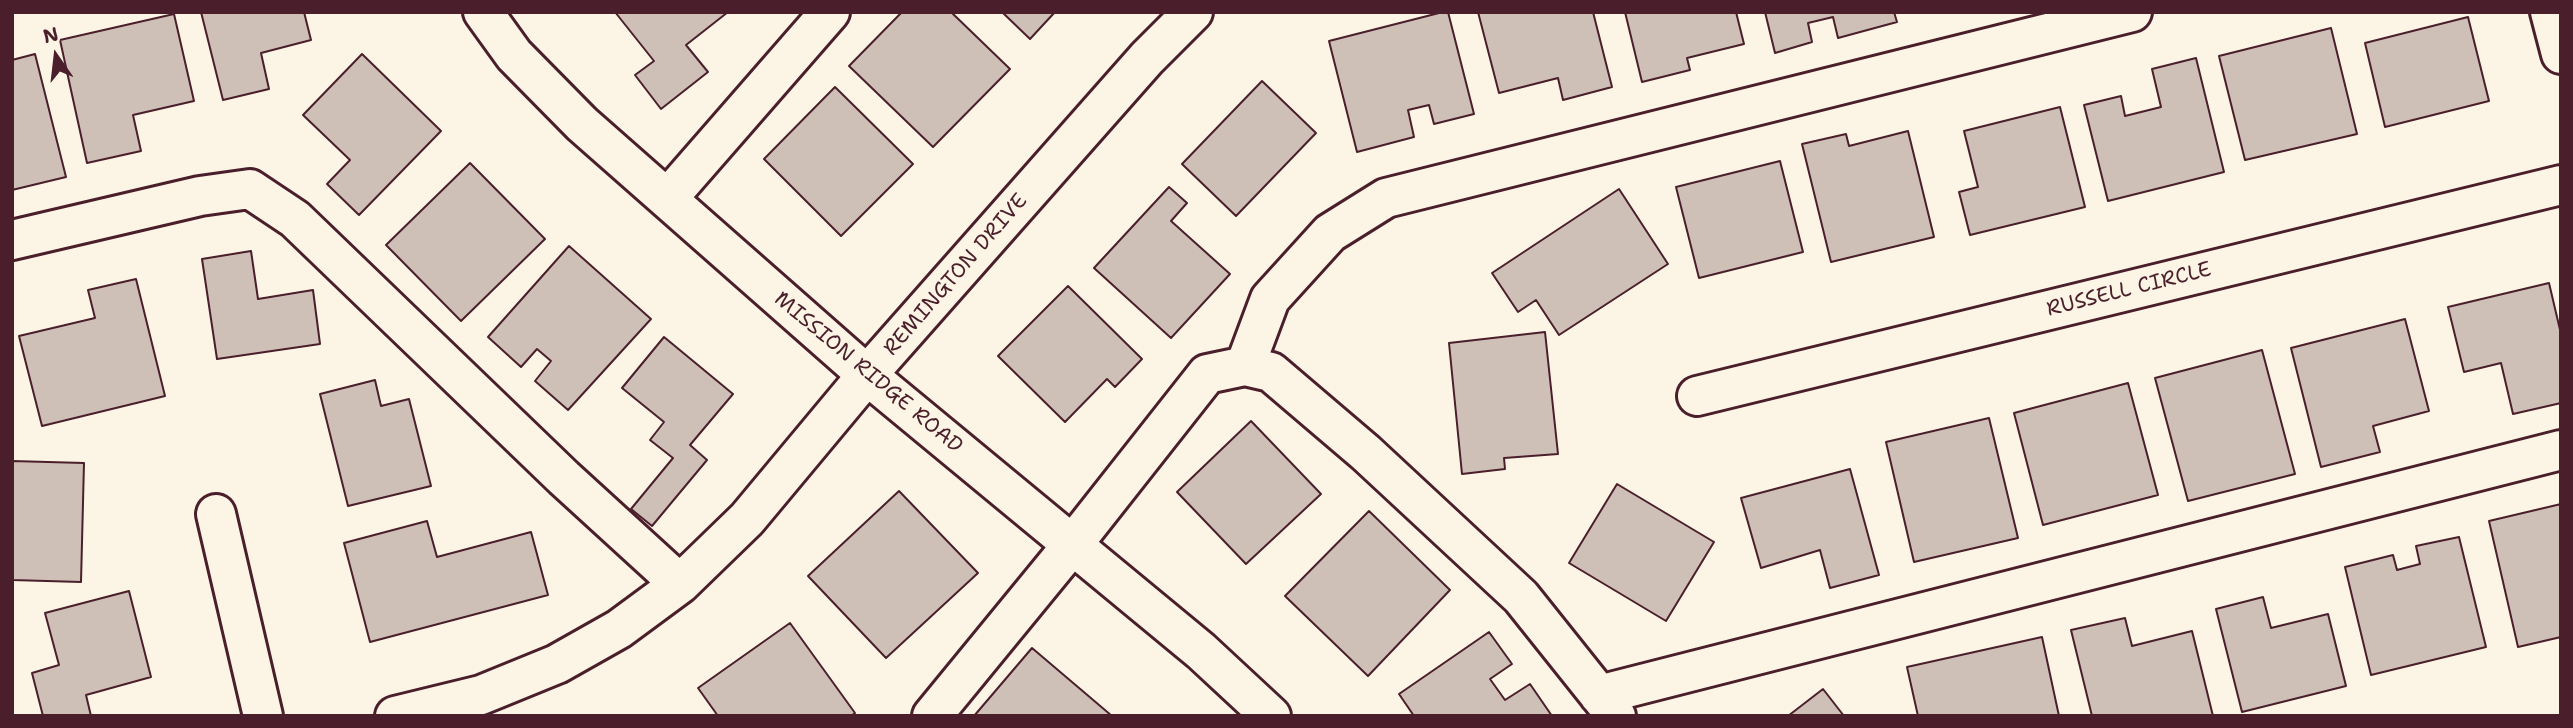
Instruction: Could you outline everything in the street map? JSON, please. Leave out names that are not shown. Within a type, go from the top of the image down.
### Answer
[{"type":"street","name":"MISSION RIDGE ROAD","points":[[483,12],[514,55],[582,124],[867,375],[1201,651],[1271,716]]},
{"type":"street","points":[[667,199],[830,12]]},
{"type":"street","name":"REMINGTON DRIVE","points":[[395,716],[481,695],[558,664],[619,629],[680,584],[747,519],[867,375],[1147,58],[1193,12]]},
{"type":"street","points":[[1245,366],[1270,299],[1330,233],[1387,198],[2132,12]]},
{"type":"street","points":[[2550,12],[2561,54]]},
{"type":"street","name":"RUSSELL CIRCLE","points":[[1697,396],[2561,185]]},
{"type":"street","points":[[12,240],[200,196],[250,189],[295,219],[564,478],[680,584]]},
{"type":"street","points":[[932,716],[1073,544],[1207,374],[1245,366],[1271,372],[1366,453],[1521,597],[1608,706],[2561,450]]},
{"type":"street","points":[[216,513],[263,716]]},
{"type":"building","points":[[201,12],[304,12],[311,40],[261,53],[269,89],[223,100]]},
{"type":"building","points":[[615,12],[728,12],[686,45],[708,72],[661,109],[635,75],[654,61]]},
{"type":"building","points":[[902,12],[951,12],[1010,69],[933,147],[849,66]]},
{"type":"building","points":[[1002,12],[1055,12],[1030,39]]},
{"type":"building","points":[[1448,12],[1474,114],[1434,124],[1429,105],[1408,110],[1414,137],[1357,152],[1329,41]]},
{"type":"building","points":[[1478,12],[1593,12],[1612,87],[1563,100],[1558,78],[1499,93]]},
{"type":"building","points":[[1625,12],[1736,12],[1744,44],[1687,58],[1690,70],[1642,82]]},
{"type":"building","points":[[1765,12],[1894,12],[1897,22],[1838,38],[1833,17],[1808,23],[1812,42],[1775,53]]},
{"type":"building","points":[[174,14],[194,101],[133,115],[141,151],[87,163],[60,40]]},
{"type":"building","points":[[2468,17],[2489,101],[2385,127],[2365,43]]},
{"type":"building","points":[[2331,28],[2357,134],[2245,160],[2219,56]]},
{"type":"building","points":[[35,54],[66,177],[12,190],[12,60]]},
{"type":"building","points":[[362,54],[441,131],[359,215],[327,184],[350,160],[303,115]]},
{"type":"building","points":[[2196,58],[2224,172],[2108,201],[2084,105],[2121,96],[2125,116],[2161,107],[2152,69]]},
{"type":"building","points":[[1262,81],[1316,133],[1236,216],[1182,164]]},
{"type":"building","points":[[835,87],[913,164],[841,236],[764,159]]},
{"type":"building","points":[[2060,107],[2085,207],[1970,235],[1959,192],[1978,187],[1964,131]]},
{"type":"building","points":[[1908,131],[1934,237],[1831,262],[1802,144],[1846,134],[1849,146]]},
{"type":"building","points":[[1780,161],[1803,252],[1699,278],[1676,187]]},
{"type":"building","points":[[470,163],[545,239],[461,321],[386,245]]},
{"type":"building","points":[[1169,187],[1187,203],[1171,221],[1230,274],[1171,338],[1094,268]]},
{"type":"building","points":[[1619,189],[1668,264],[1559,335],[1536,300],[1518,312],[1492,273]]},
{"type":"building","points":[[569,246],[651,319],[568,410],[535,381],[551,361],[537,349],[521,367],[488,337]]},
{"type":"building","points":[[251,251],[258,299],[313,290],[320,344],[217,359],[202,259]]},
{"type":"building","points":[[136,279],[165,396],[42,426],[19,336],[95,318],[88,290]]},
{"type":"building","points":[[2549,283],[2561,334],[2561,403],[2513,414],[2501,363],[2464,372],[2448,307]]},
{"type":"building","points":[[1068,286],[1142,359],[1115,387],[1107,379],[1065,422],[998,356]]},
{"type":"building","points":[[2405,319],[2429,411],[2373,426],[2380,452],[2321,467],[2291,348]]},
{"type":"building","points":[[1545,332],[1558,454],[1504,458],[1505,469],[1462,474],[1449,343]]},
{"type":"building","points":[[664,337],[733,394],[690,445],[707,460],[652,526],[631,509],[673,458],[650,440],[664,422],[622,388]]},
{"type":"building","points":[[2262,350],[2295,474],[2188,501],[2155,378]]},
{"type":"building","points":[[375,380],[381,406],[409,399],[431,486],[348,506],[320,394]]},
{"type":"building","points":[[2128,383],[2158,495],[2043,525],[2014,413]]},
{"type":"building","points":[[1989,418],[2018,538],[1914,562],[1886,442]]},
{"type":"building","points":[[1251,421],[1321,494],[1246,564],[1177,492]]},
{"type":"building","points":[[12,461],[84,463],[81,582],[12,580]]},
{"type":"building","points":[[1850,469],[1879,575],[1830,588],[1820,550],[1761,568],[1741,498]]},
{"type":"building","points":[[1617,484],[1714,542],[1666,621],[1569,563]]},
{"type":"building","points":[[899,491],[978,573],[886,658],[808,576]]},
{"type":"building","points":[[2561,504],[2561,637],[2518,647],[2489,521]]},
{"type":"building","points":[[1369,511],[1450,590],[1368,676],[1285,596]]},
{"type":"building","points":[[427,521],[437,557],[531,532],[548,595],[370,642],[344,543]]},
{"type":"building","points":[[2459,537],[2486,647],[2371,675],[2345,567],[2393,555],[2397,570],[2420,564],[2416,546]]},
{"type":"building","points":[[129,591],[151,677],[86,695],[91,716],[43,716],[32,673],[59,665],[45,613]]},
{"type":"building","points":[[2263,597],[2271,628],[2328,614],[2346,686],[2242,712],[2216,609]]},
{"type":"building","points":[[2125,618],[2132,646],[2192,631],[2213,716],[2092,716],[2071,630]]},
{"type":"building","points":[[790,623],[855,713],[851,716],[718,716],[698,688]]},
{"type":"building","points":[[1489,632],[1512,664],[1490,679],[1505,700],[1530,684],[1552,716],[1414,716],[1399,694]]},
{"type":"building","points":[[2042,637],[2059,716],[1918,716],[1907,667]]},
{"type":"building","points":[[1032,648],[1112,716],[974,716]]},
{"type":"building","points":[[1823,689],[1844,716],[1788,716]]}]
